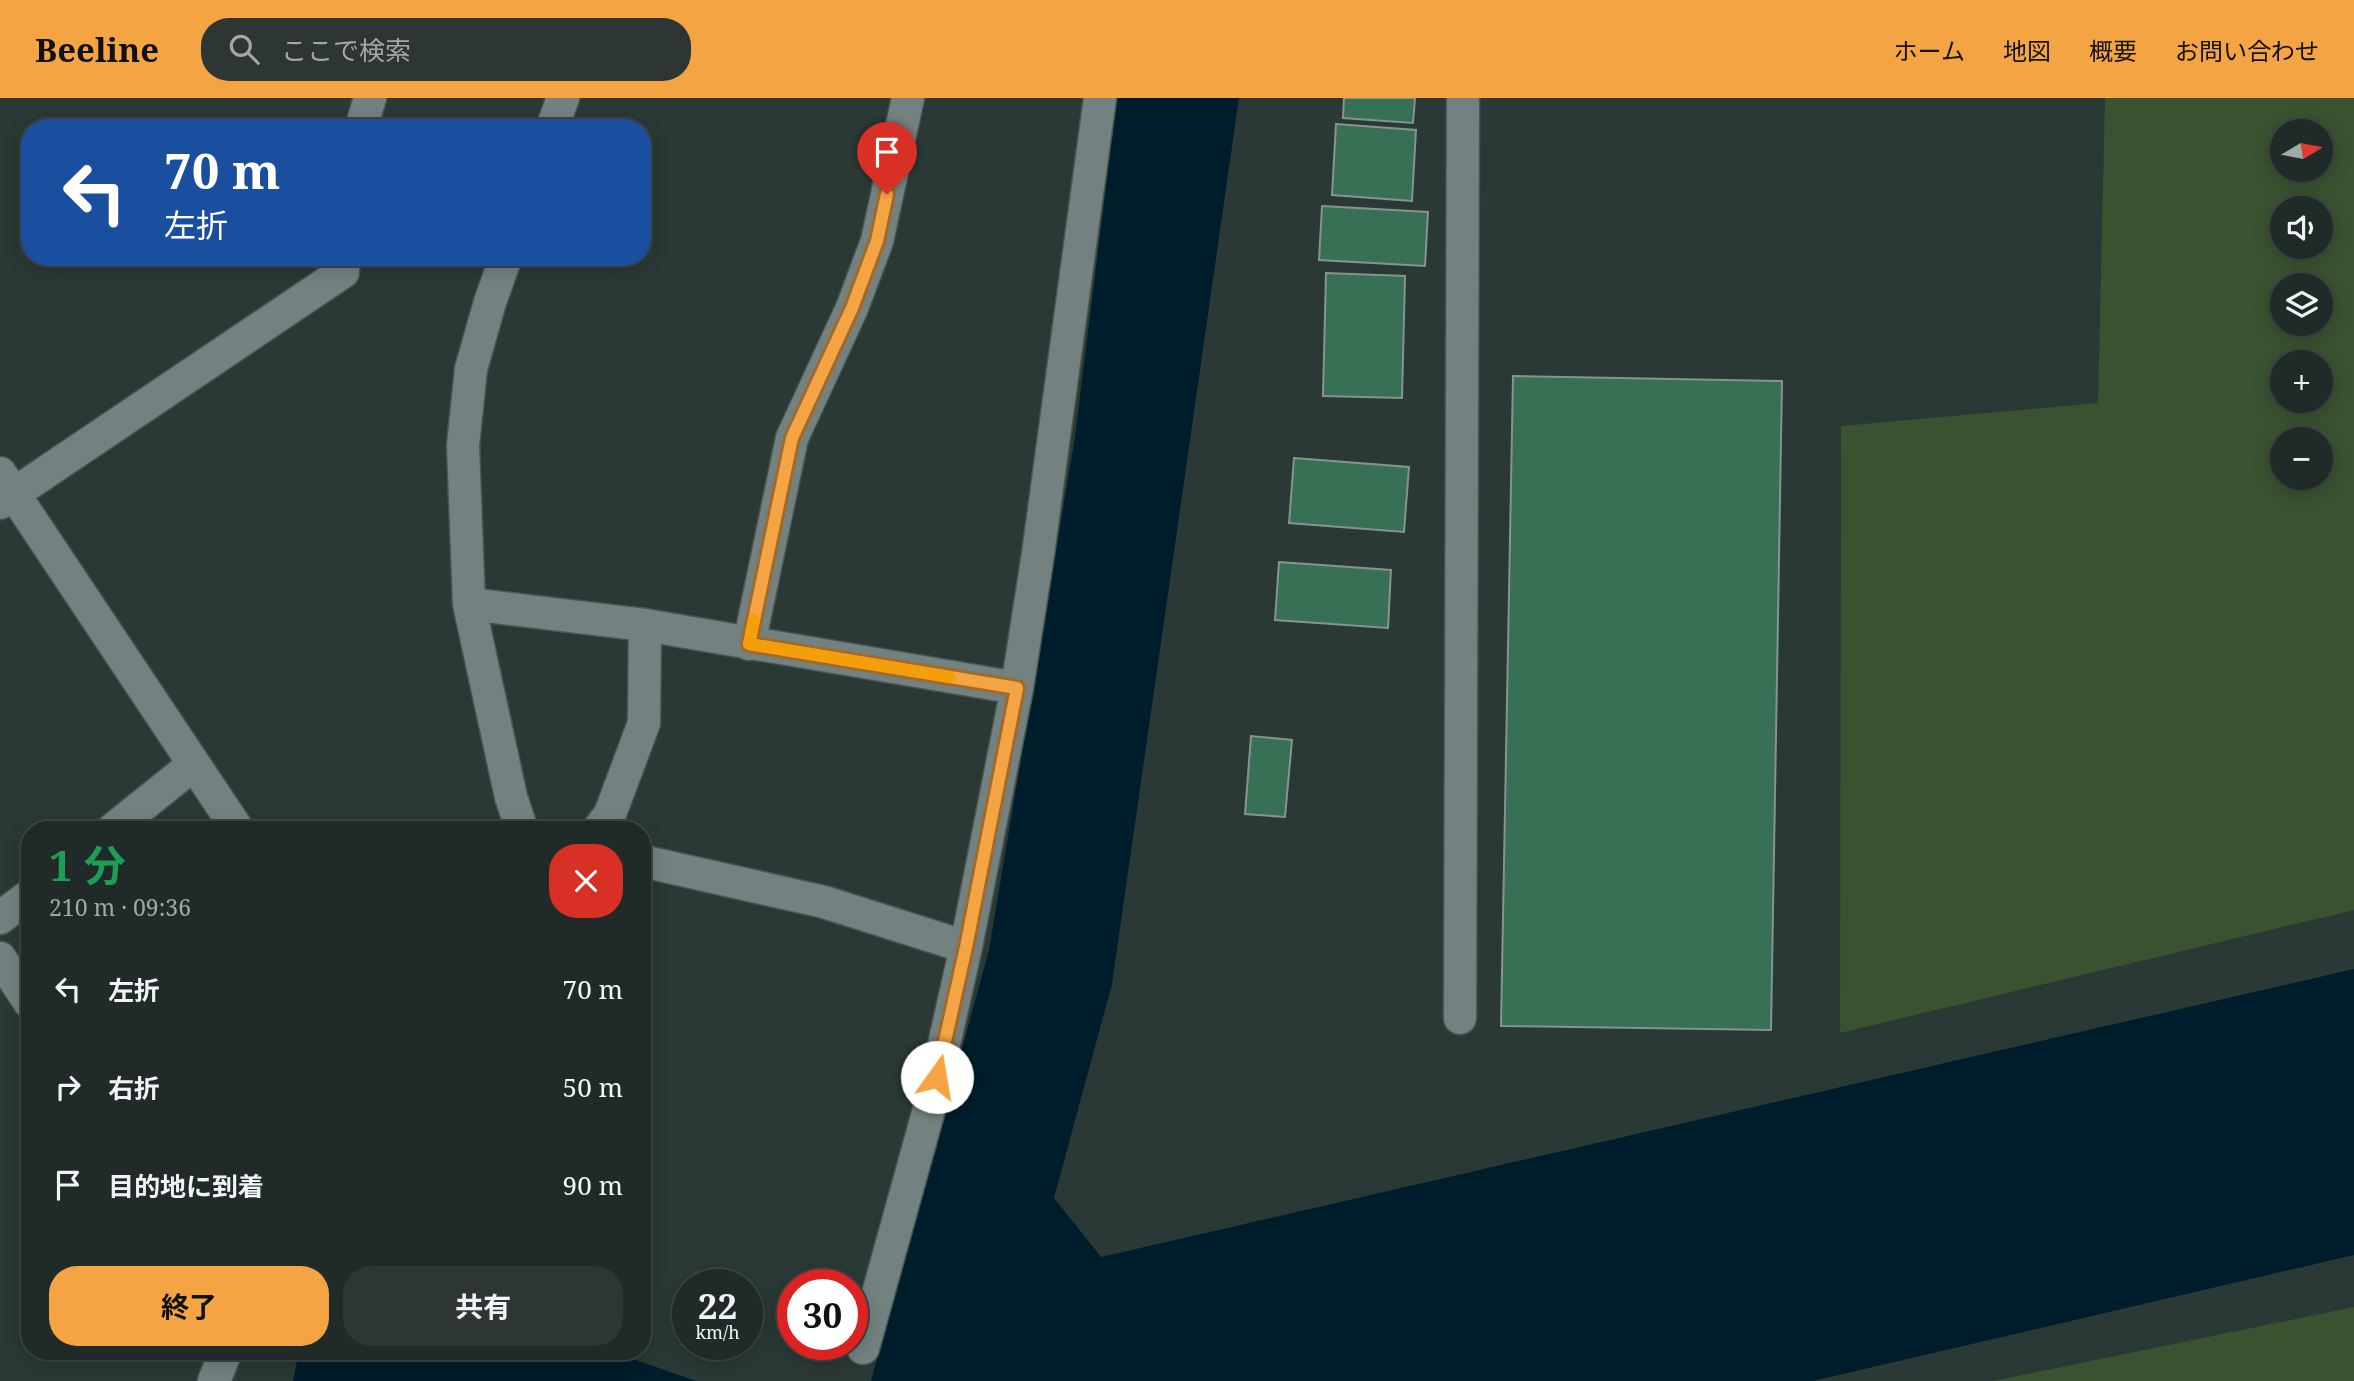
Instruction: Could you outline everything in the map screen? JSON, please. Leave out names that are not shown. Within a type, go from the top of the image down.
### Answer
[{"type":"street","points":[[364,119],[370,98]]},
{"type":"street","points":[[555,119],[563,98]]},
{"type":"street","points":[[749,644],[792,438],[852,308],[877,241],[908,98]]},
{"type":"street","points":[[868,1330],[931,1102],[966,947],[1017,688],[1038,554],[1100,98]]},
{"type":"street","points":[[1460,1018],[1464,98]]},
{"type":"street","points":[[232,821],[5,490],[343,272],[343,266]]},
{"type":"street","points":[[503,266],[471,369],[463,445],[469,604],[511,797],[519,821]]},
{"type":"street","points":[[469,604],[645,625],[1017,688]]},
{"type":"street","points":[[605,821],[610,814],[644,723],[645,625]]},
{"type":"street","points":[[123,821],[193,765]]},
{"type":"street","points":[[651,863],[824,902],[966,947]]},
{"type":"street","points":[[0,958],[21,990]]},
{"type":"street","points":[[214,1381],[222,1360]]},
{"type":"green space","points":[[2105,98],[2354,98],[2354,910],[1840,1033],[1841,426],[2098,403]]},
{"type":"green space","points":[[2354,1307],[2354,1381],[1993,1381]]},
{"type":"water","points":[[1117,98],[1239,98],[1112,984],[1054,1198],[1101,1257],[2354,969],[2354,1255],[1813,1381],[871,1381],[989,950],[1075,437]]},
{"type":"water","points":[[297,1360],[636,1360],[696,1381],[293,1381]]},
{"type":"building","points":[[1344,98],[1415,98],[1413,123],[1343,118]]},
{"type":"building","points":[[1336,124],[1416,130],[1412,201],[1332,195]]},
{"type":"building","points":[[1322,206],[1428,212],[1425,266],[1319,260]]},
{"type":"building","points":[[1326,273],[1405,276],[1402,398],[1323,396]]},
{"type":"building","points":[[1513,376],[1782,381],[1771,1030],[1501,1026]]},
{"type":"building","points":[[1294,458],[1409,467],[1404,532],[1289,523]]},
{"type":"building","points":[[1279,562],[1391,570],[1388,628],[1275,620]]},
{"type":"building","points":[[1251,736],[1292,740],[1285,817],[1245,814]]},
{"type":"slow traffic","points":[[754,620],[749,644],[950,677]]},
{"type":"route","points":[[887,194],[877,241],[852,308],[792,438],[749,644],[1017,688],[966,947],[937,1077]]}]
